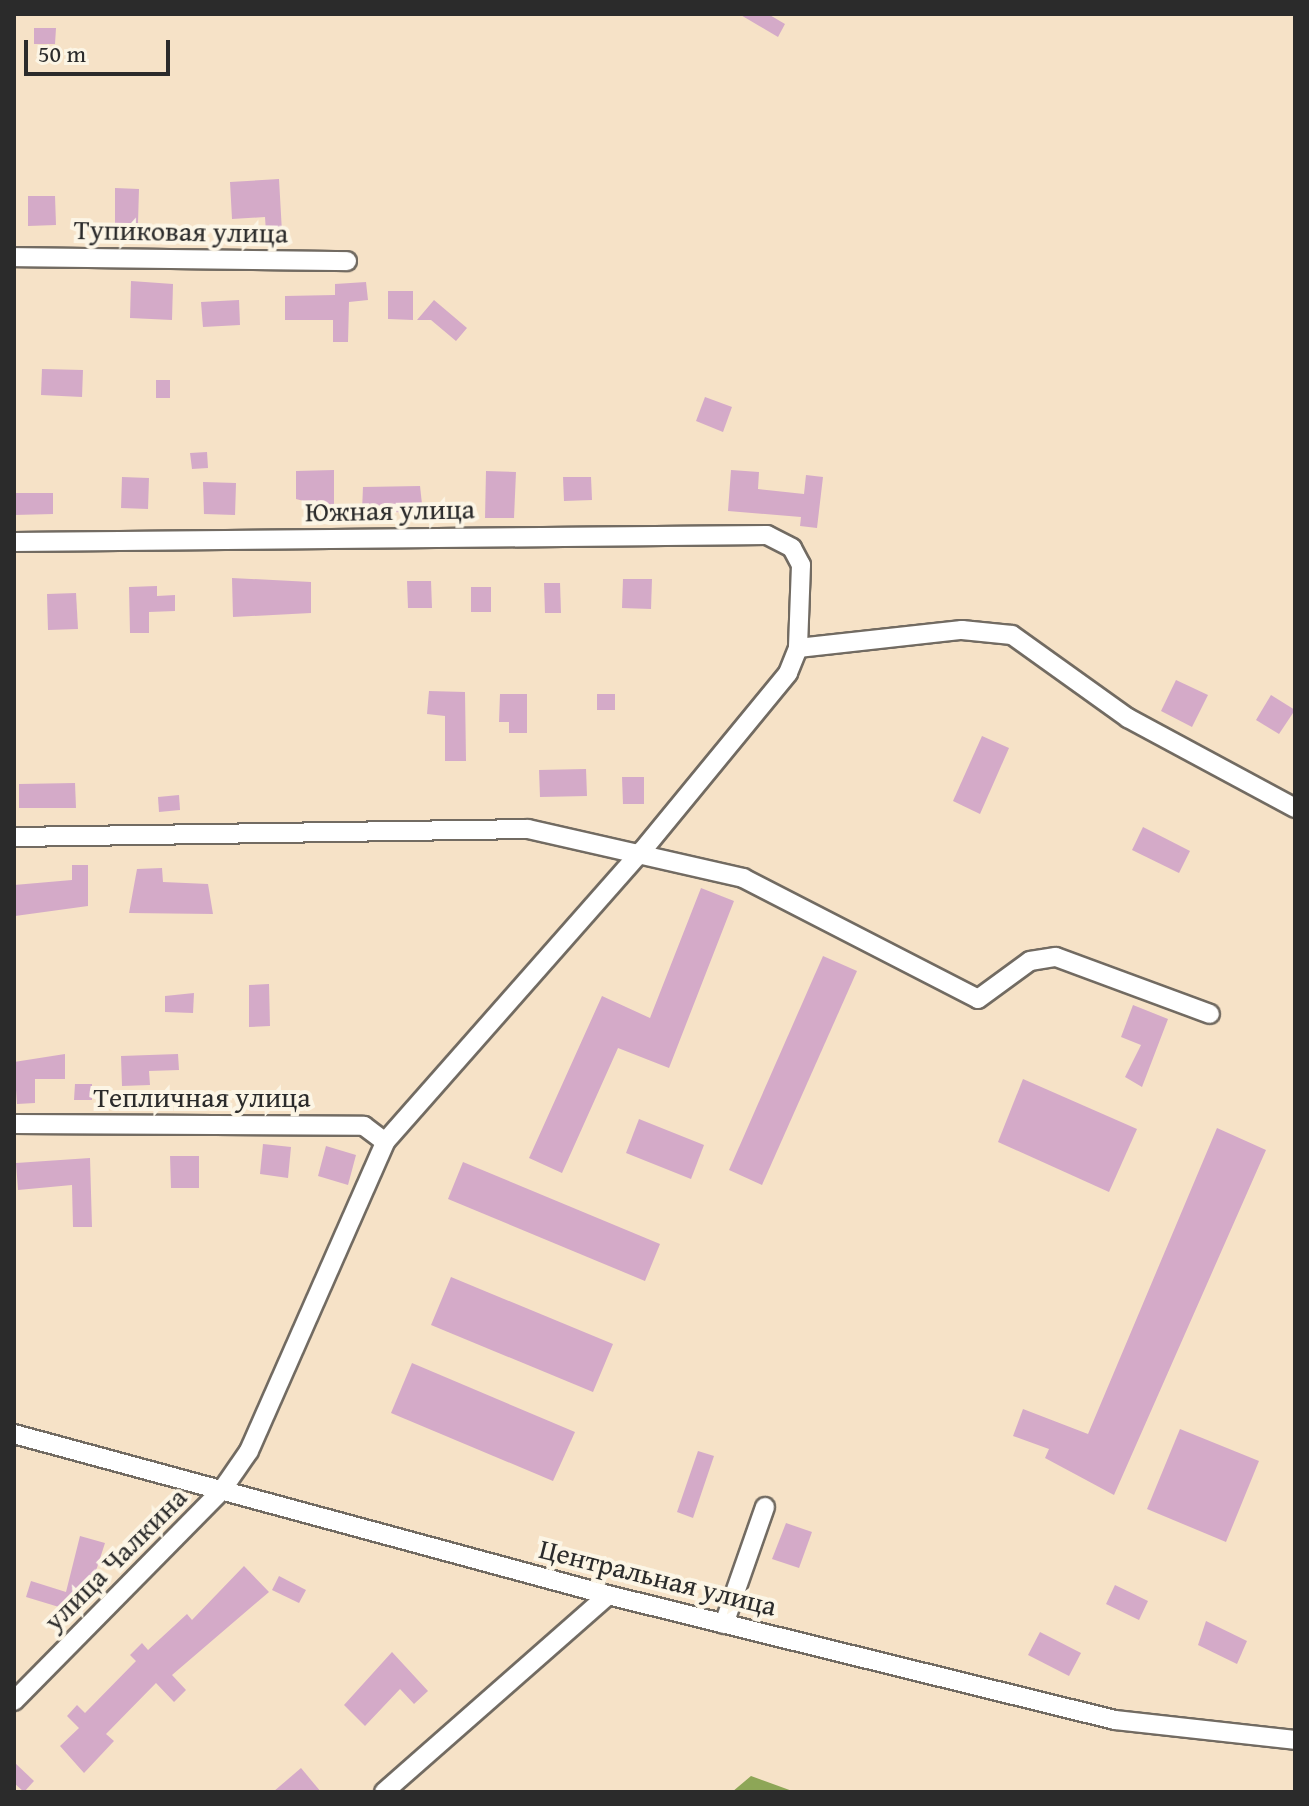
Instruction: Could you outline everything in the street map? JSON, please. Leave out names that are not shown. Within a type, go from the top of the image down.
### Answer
[{"type":"street","name":"Тупиковая улица","points":[[14,257],[347,261]]},
{"type":"street","name":"Южная улица","points":[[14,542],[767,535],[792,548],[801,565],[798,648]]},
{"type":"street","points":[[798,648],[962,630],[1012,635],[1055,662],[1128,718],[1295,808]]},
{"type":"street","name":"улица Чалкина","points":[[14,1701],[222,1490],[249,1451],[385,1142],[642,851],[788,673],[798,648]]},
{"type":"street","points":[[14,837],[528,829],[642,851],[743,878],[978,999],[1030,961],[1056,957],[1210,1014]]},
{"type":"street","name":"Тепличная улица","points":[[14,1124],[364,1126],[385,1142]]},
{"type":"street","name":"Центральная улица","points":[[14,1434],[608,1595],[1115,1720],[1295,1740]]},
{"type":"street","points":[[724,1624],[765,1507]]},
{"type":"street","points":[[384,1792],[608,1595]]},
{"type":"green space","points":[[751,1776],[795,1792],[732,1792]]},
{"type":"building","points":[[739,14],[768,14],[785,24],[778,37]]},
{"type":"building","points":[[34,28],[56,28],[55,44],[34,44]]},
{"type":"building","points":[[279,179],[282,232],[266,232],[265,217],[232,219],[230,182]]},
{"type":"building","points":[[115,188],[139,189],[138,223],[115,223]]},
{"type":"building","points":[[28,196],[55,196],[56,225],[28,226]]},
{"type":"building","points":[[131,281],[173,284],[172,320],[130,318]]},
{"type":"building","points":[[366,282],[368,300],[349,302],[348,342],[333,342],[333,320],[285,320],[285,296],[335,295],[335,284]]},
{"type":"building","points":[[388,291],[413,291],[413,320],[388,319]]},
{"type":"building","points":[[239,300],[240,325],[203,327],[201,302]]},
{"type":"building","points":[[434,300],[467,328],[456,341],[431,320],[417,320]]},
{"type":"building","points":[[42,369],[83,370],[82,397],[41,395]]},
{"type":"building","points":[[156,380],[170,380],[170,398],[156,398]]},
{"type":"building","points":[[705,397],[732,407],[723,432],[696,421]]},
{"type":"building","points":[[207,452],[208,468],[192,469],[190,453]]},
{"type":"building","points":[[334,470],[334,509],[296,499],[296,471]]},
{"type":"building","points":[[731,470],[759,472],[758,489],[804,494],[806,475],[823,477],[817,528],[800,526],[801,517],[728,511]]},
{"type":"building","points":[[486,471],[516,472],[514,518],[485,518]]},
{"type":"building","points":[[122,477],[149,478],[148,509],[121,508]]},
{"type":"building","points":[[563,477],[591,477],[592,500],[564,501]]},
{"type":"building","points":[[203,482],[236,483],[235,515],[204,514]]},
{"type":"building","points":[[420,486],[423,513],[362,511],[363,487]]},
{"type":"building","points":[[14,493],[53,493],[53,514],[14,515]]},
{"type":"building","points":[[232,578],[311,582],[311,613],[233,617]]},
{"type":"building","points":[[623,579],[652,579],[651,609],[622,608]]},
{"type":"building","points":[[407,581],[431,581],[432,608],[408,608]]},
{"type":"building","points":[[544,583],[560,583],[561,613],[545,613]]},
{"type":"building","points":[[157,586],[157,596],[175,595],[175,611],[149,612],[149,633],[130,633],[129,587]]},
{"type":"building","points":[[471,587],[491,587],[491,612],[471,612]]},
{"type":"building","points":[[76,593],[78,629],[48,630],[47,594]]},
{"type":"building","points":[[1176,680],[1208,695],[1192,727],[1161,711]]},
{"type":"building","points":[[429,691],[465,692],[466,761],[445,761],[445,716],[427,714]]},
{"type":"building","points":[[500,694],[527,694],[527,733],[509,733],[509,722],[499,722]]},
{"type":"building","points":[[597,694],[615,694],[615,710],[597,710]]},
{"type":"building","points":[[1271,695],[1295,710],[1279,734],[1256,720]]},
{"type":"building","points":[[982,736],[1009,748],[980,814],[953,801]]},
{"type":"building","points":[[586,769],[587,796],[540,797],[539,770]]},
{"type":"building","points":[[622,777],[644,777],[644,804],[623,804]]},
{"type":"building","points":[[75,783],[76,808],[19,808],[19,784]]},
{"type":"building","points":[[179,795],[180,810],[159,812],[158,797]]},
{"type":"building","points":[[1143,827],[1190,851],[1179,873],[1132,850]]},
{"type":"building","points":[[72,865],[88,865],[88,906],[15,916],[14,885],[72,880]]},
{"type":"building","points":[[162,868],[163,882],[208,884],[213,914],[129,913],[137,869]]},
{"type":"building","points":[[701,888],[734,901],[669,1068],[618,1048],[562,1173],[529,1158],[602,996],[650,1018]]},
{"type":"building","points":[[823,956],[857,971],[762,1185],[729,1170]]},
{"type":"building","points":[[269,984],[270,1026],[249,1027],[249,985]]},
{"type":"building","points":[[194,993],[193,1013],[165,1012],[165,996]]},
{"type":"building","points":[[1133,1005],[1168,1019],[1142,1087],[1125,1077],[1141,1045],[1121,1037]]},
{"type":"building","points":[[65,1054],[65,1079],[35,1079],[35,1103],[17,1104],[14,1062]]},
{"type":"building","points":[[178,1054],[179,1070],[149,1071],[150,1085],[122,1086],[121,1056]]},
{"type":"building","points":[[1023,1079],[1137,1129],[1109,1192],[998,1142]]},
{"type":"building","points":[[75,1084],[92,1084],[92,1100],[74,1100]]},
{"type":"building","points":[[639,1119],[704,1145],[691,1179],[626,1153]]},
{"type":"building","points":[[1217,1128],[1266,1150],[1114,1495],[1045,1458],[1049,1449],[1013,1436],[1023,1409],[1088,1434]]},
{"type":"building","points":[[263,1144],[291,1147],[288,1178],[260,1174]]},
{"type":"building","points":[[326,1146],[356,1155],[348,1185],[318,1176]]},
{"type":"building","points":[[170,1156],[199,1156],[199,1188],[171,1188]]},
{"type":"building","points":[[90,1158],[92,1227],[73,1227],[72,1185],[18,1190],[16,1163]]},
{"type":"building","points":[[463,1162],[660,1244],[645,1281],[448,1199]]},
{"type":"building","points":[[451,1277],[613,1344],[593,1392],[431,1325]]},
{"type":"building","points":[[412,1363],[575,1432],[553,1481],[391,1413]]},
{"type":"building","points":[[1180,1429],[1259,1461],[1226,1542],[1147,1509]]},
{"type":"building","points":[[698,1451],[714,1456],[693,1518],[677,1512]]},
{"type":"building","points":[[786,1523],[812,1532],[799,1568],[772,1559]]},
{"type":"building","points":[[80,1536],[105,1543],[82,1614],[26,1597],[31,1581],[66,1592]]},
{"type":"building","points":[[244,1566],[269,1592],[172,1675],[186,1690],[174,1702],[156,1683],[106,1734],[114,1741],[84,1773],[60,1746],[79,1728],[67,1716],[77,1705],[85,1713],[136,1661],[130,1655],[142,1643],[148,1650],[187,1614],[192,1620]]},
{"type":"building","points":[[279,1576],[306,1590],[299,1603],[272,1590]]},
{"type":"building","points":[[1115,1585],[1148,1601],[1139,1620],[1106,1604]]},
{"type":"building","points":[[1206,1621],[1247,1641],[1237,1664],[1198,1645]]},
{"type":"building","points":[[1040,1632],[1081,1653],[1069,1676],[1028,1655]]},
{"type":"building","points":[[392,1652],[428,1691],[414,1704],[400,1689],[365,1726],[344,1705]]},
{"type":"building","points":[[14,1762],[34,1781],[24,1792],[14,1783]]},
{"type":"building","points":[[301,1768],[321,1792],[273,1792]]}]
